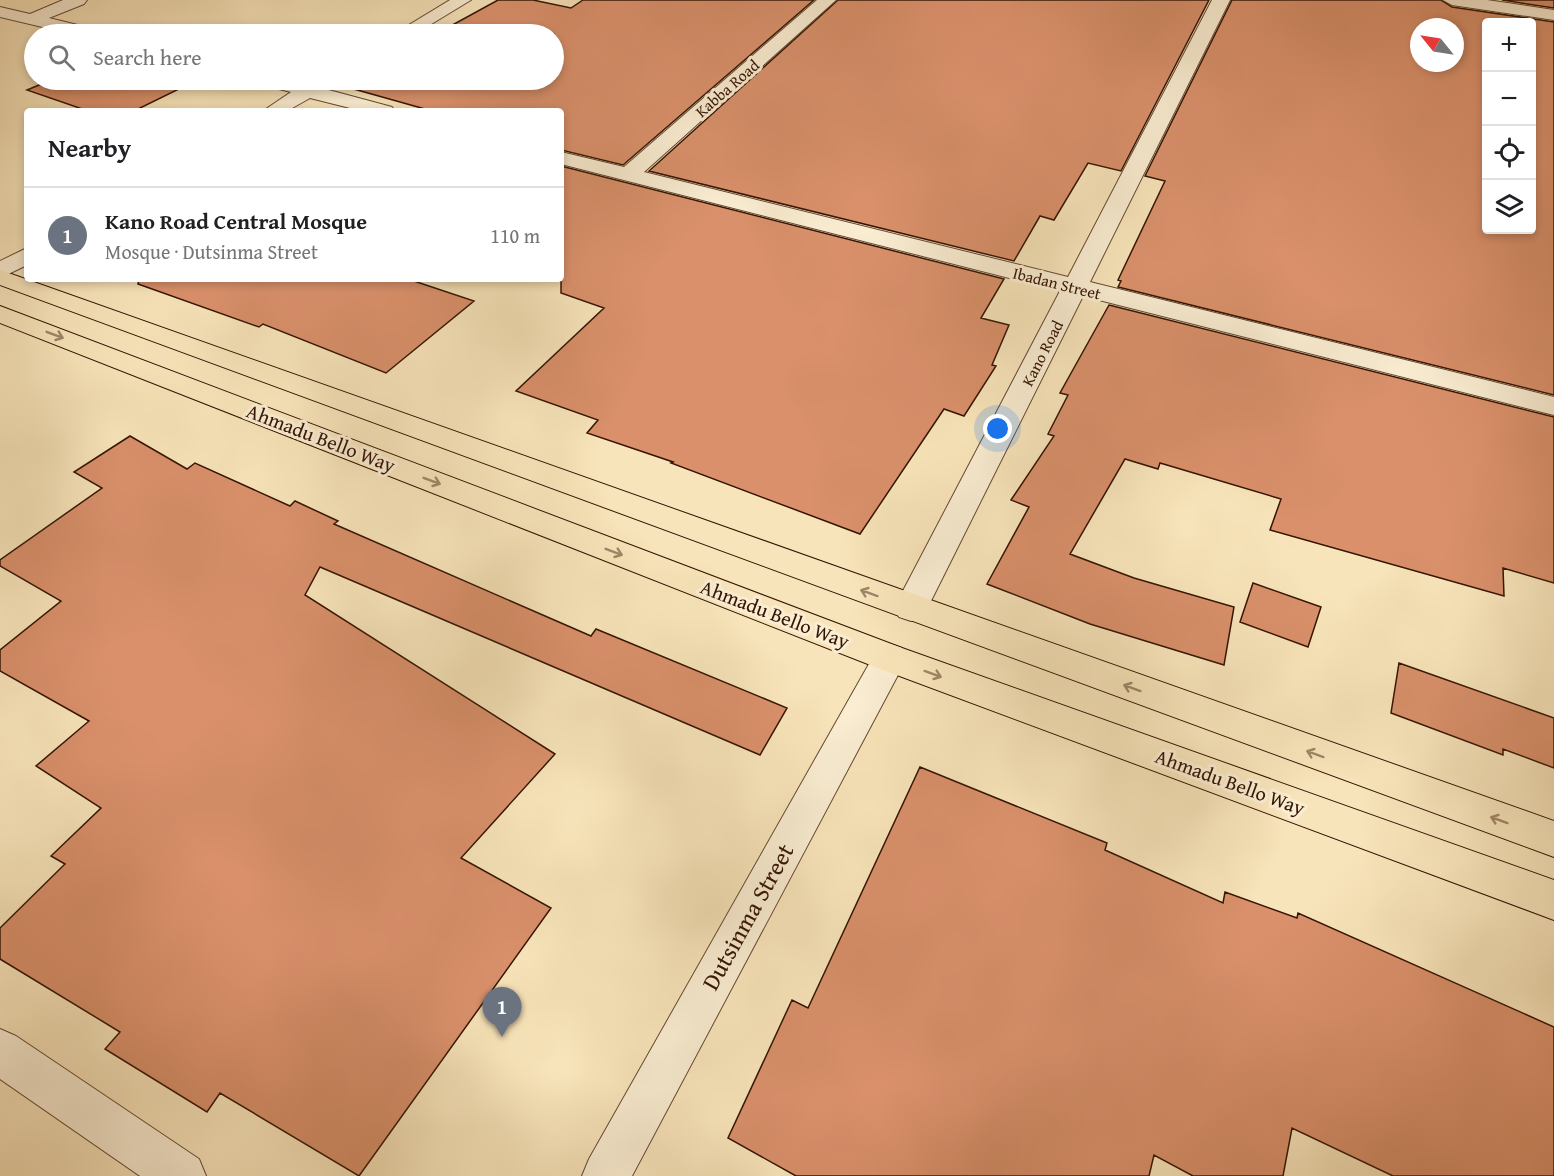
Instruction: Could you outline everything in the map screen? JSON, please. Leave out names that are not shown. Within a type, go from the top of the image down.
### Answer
[{"type":"main road","name":"Ahmadu Bello Way","points":[[0,278],[1554,839]]},
{"type":"main road","name":"Ahmadu Bello Way","points":[[0,314],[890,658],[1554,900]]},
{"type":"street","points":[[33,19],[78,0]]},
{"type":"street","points":[[420,24],[462,0]]},
{"type":"street","name":"Kabba Road","points":[[627,176],[827,0]]},
{"type":"street","name":"Kano Road","points":[[911,608],[1221,0]]},
{"type":"street","points":[[1452,0],[1554,15]]},
{"type":"street","points":[[0,12],[53,24]]},
{"type":"street","points":[[278,108],[308,90],[374,108]]},
{"type":"street","name":"Ibadan Street","points":[[564,159],[1554,406]]},
{"type":"street","points":[[0,271],[24,257]]},
{"type":"street","name":"Dutsinma Street","points":[[606,1176],[890,658]]},
{"type":"street","points":[[0,1052],[182,1176]]},
{"type":"building","points":[[498,0],[533,0],[571,8],[583,0],[814,0],[623,165],[564,151],[564,108],[421,108],[357,90],[564,90],[564,24],[454,24]]},
{"type":"building","points":[[838,0],[1209,0],[1121,171],[1088,163],[1054,220],[1040,216],[1014,261],[649,171]]},
{"type":"building","points":[[1232,0],[1441,0],[1452,7],[1527,18],[1482,18],[1482,234],[1536,234],[1536,19],[1554,22],[1554,395],[1118,287],[1121,281],[1118,280],[1165,181],[1145,176]]},
{"type":"building","points":[[1502,0],[1554,0],[1554,8]]},
{"type":"building","points":[[27,90],[177,90],[140,108],[79,108]]},
{"type":"building","points":[[564,167],[1004,279],[981,318],[1009,325],[992,365],[996,366],[964,416],[944,409],[860,534],[671,463],[673,462],[587,433],[598,420],[516,391],[604,308],[561,293],[561,282],[564,282]]},
{"type":"building","points":[[138,282],[417,282],[474,301],[386,373],[263,324],[259,327],[138,284]]},
{"type":"building","points":[[1109,305],[1554,417],[1554,583],[1503,568],[1504,596],[1270,530],[1281,499],[1160,463],[1158,469],[1125,459],[1070,554],[1134,578],[1234,607],[1224,665],[1090,624],[987,584],[1029,507],[1011,500],[1054,436],[1048,434],[1068,395],[1060,393]]},
{"type":"building","points":[[130,436],[187,469],[195,463],[290,506],[295,501],[338,521],[334,524],[591,636],[596,629],[787,708],[760,755],[320,567],[305,595],[555,754],[461,858],[551,908],[359,1176],[220,1093],[207,1112],[105,1049],[120,1032],[0,959],[0,928],[65,864],[51,856],[101,808],[36,766],[89,721],[0,671],[0,650],[61,601],[0,566],[0,560],[102,488],[74,472]]},
{"type":"building","points":[[1253,583],[1321,607],[1308,647],[1240,622]]},
{"type":"building","points":[[1399,663],[1554,718],[1554,768],[1503,749],[1503,755],[1391,713]]},
{"type":"building","points":[[920,767],[1107,843],[1105,850],[1223,903],[1225,892],[1297,918],[1298,913],[1554,1027],[1554,1176],[1393,1176],[1292,1128],[1283,1176],[1193,1176],[1154,1155],[1149,1176],[796,1176],[728,1138],[792,1000],[808,1008]]},
{"type":"place","name":"Kano Road Central Mosque","points":[[502,1037]]}]
